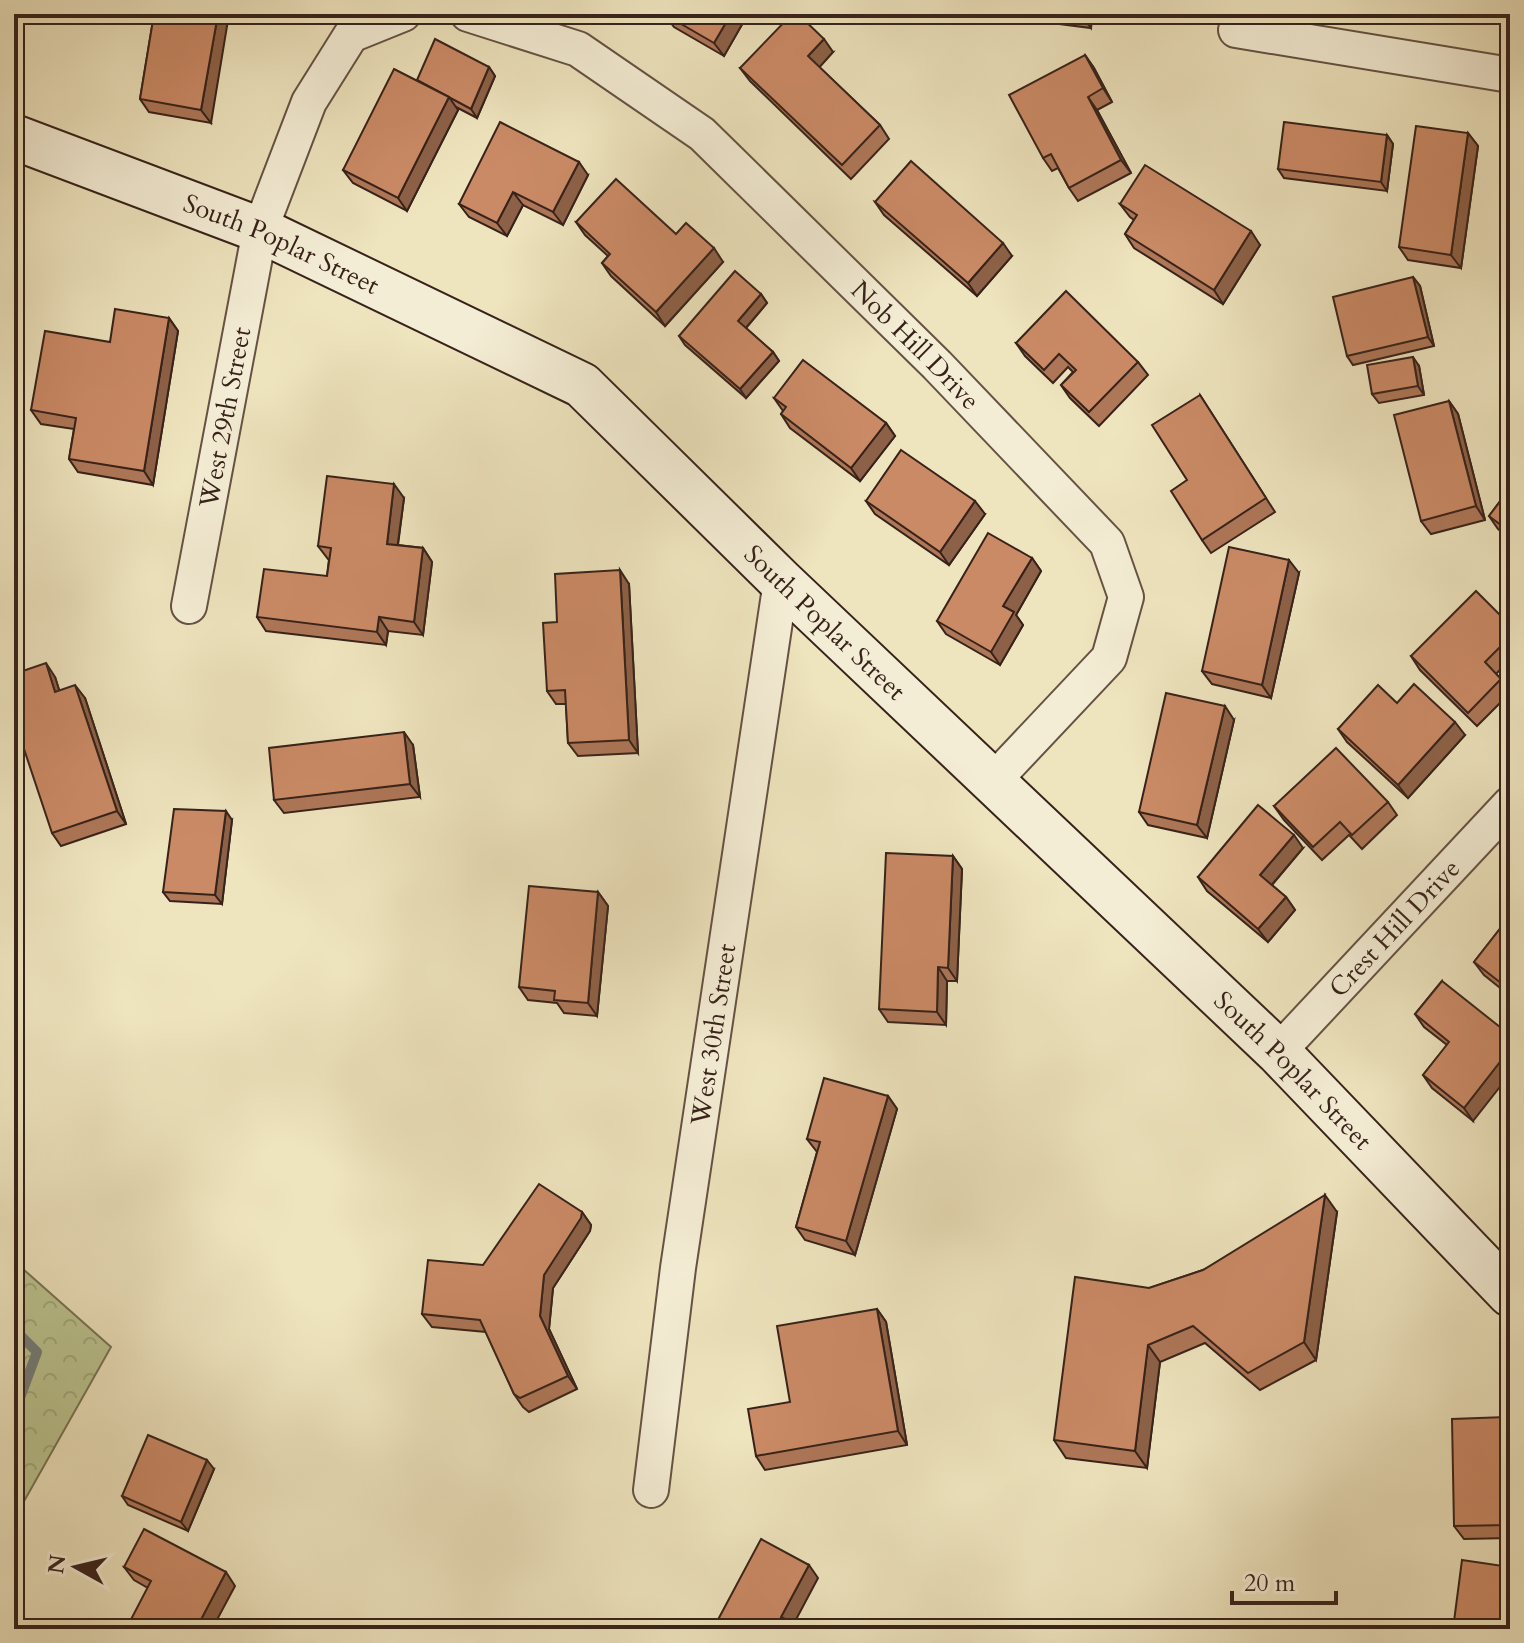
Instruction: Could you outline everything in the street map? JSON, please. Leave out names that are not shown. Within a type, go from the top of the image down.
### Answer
[{"type":"main road","name":"South Poplar Street","points":[[14,137],[260,230],[582,385],[781,581],[1278,1052],[1510,1294]]},
{"type":"street","points":[[260,230],[309,102],[351,35],[403,14]]},
{"type":"street","name":"Nob Hill Drive","points":[[468,14],[578,49],[702,134],[937,365],[1107,543],[1126,597],[1109,658],[993,781]]},
{"type":"street","points":[[1236,30],[1510,75]]},
{"type":"street","name":"West 29th Street","points":[[189,606],[260,230]]},
{"type":"street","name":"West 30th Street","points":[[651,1490],[680,1253],[781,581]]},
{"type":"street","name":"Crest Hill Drive","points":[[1278,1052],[1510,804]]},
{"type":"green space","points":[[14,1261],[111,1347],[14,1519]]},
{"type":"building","points":[[154,14],[218,14],[201,110],[140,99]]},
{"type":"building","points":[[664,14],[731,14],[714,43]]},
{"type":"building","points":[[792,14],[798,14],[824,39],[808,56],[880,125],[842,165],[740,68]]},
{"type":"building","points":[[435,39],[489,67],[471,109],[417,80]]},
{"type":"building","points":[[1085,55],[1103,88],[1088,97],[1121,160],[1069,188],[1051,154],[1043,158],[1009,95]]},
{"type":"building","points":[[394,69],[449,97],[398,198],[343,170]]},
{"type":"building","points":[[500,122],[579,162],[553,212],[513,192],[497,223],[459,204]]},
{"type":"building","points":[[1284,122],[1387,135],[1381,182],[1278,169]]},
{"type":"building","points":[[1416,126],[1468,133],[1451,255],[1399,247]]},
{"type":"building","points":[[911,161],[1003,243],[968,283],[875,202]]},
{"type":"building","points":[[1145,165],[1251,231],[1214,290],[1125,234],[1137,215],[1120,204]]},
{"type":"building","points":[[616,179],[676,234],[686,223],[714,248],[656,312],[602,263],[610,254],[576,222]]},
{"type":"building","points":[[735,271],[761,294],[738,321],[773,352],[740,389],[679,336]]},
{"type":"building","points":[[1413,277],[1428,337],[1347,356],[1333,297]]},
{"type":"building","points":[[1066,291],[1138,362],[1089,412],[1061,385],[1076,370],[1059,354],[1044,370],[1016,343]]},
{"type":"building","points":[[115,309],[169,318],[144,471],[69,459],[76,418],[31,410],[45,331],[110,342]]},
{"type":"building","points":[[1413,357],[1418,386],[1372,394],[1367,365]]},
{"type":"building","points":[[803,360],[886,423],[851,468],[781,414],[786,407],[774,398]]},
{"type":"building","points":[[1200,395],[1266,498],[1202,540],[1171,491],[1187,480],[1152,425]]},
{"type":"building","points":[[1449,401],[1476,506],[1421,521],[1394,415]]},
{"type":"building","points":[[901,450],[975,501],[940,552],[866,501]]},
{"type":"building","points":[[327,476],[394,484],[387,544],[423,548],[414,622],[379,617],[377,632],[257,617],[264,569],[327,576],[331,548],[318,546]]},
{"type":"building","points":[[1510,488],[1510,532],[1489,516]]},
{"type":"building","points":[[988,533],[1032,558],[1003,606],[1014,612],[991,652],[937,621]]},
{"type":"building","points":[[1229,547],[1289,560],[1262,685],[1202,671]]},
{"type":"building","points":[[620,570],[629,740],[568,743],[565,690],[547,691],[543,623],[557,622],[555,574]]},
{"type":"building","points":[[1476,591],[1510,625],[1510,637],[1485,662],[1501,679],[1468,713],[1411,656]]},
{"type":"building","points":[[46,663],[55,692],[75,685],[117,811],[52,833],[14,719],[14,674]]},
{"type":"building","points":[[1414,684],[1455,722],[1398,785],[1338,729],[1378,685],[1397,703]]},
{"type":"building","points":[[1166,693],[1225,706],[1197,825],[1139,812]]},
{"type":"building","points":[[404,732],[410,784],[274,800],[269,748]]},
{"type":"building","points":[[1336,748],[1388,802],[1352,835],[1340,822],[1313,847],[1274,806]]},
{"type":"building","points":[[1258,805],[1294,835],[1260,875],[1286,897],[1258,929],[1198,877]]},
{"type":"building","points":[[174,809],[226,811],[215,895],[163,892]]},
{"type":"building","points":[[886,853],[953,856],[948,968],[938,967],[937,1012],[879,1009]]},
{"type":"building","points":[[529,886],[598,892],[588,1003],[554,1000],[555,991],[519,987]]},
{"type":"building","points":[[1510,916],[1510,990],[1474,962]]},
{"type":"building","points":[[1442,981],[1510,1035],[1510,1049],[1464,1108],[1423,1075],[1449,1042],[1415,1014]]},
{"type":"building","points":[[824,1078],[888,1096],[846,1241],[796,1227],[820,1142],[807,1139]]},
{"type":"building","points":[[539,1184],[582,1212],[544,1275],[540,1316],[568,1376],[520,1398],[514,1394],[480,1320],[422,1314],[428,1260],[483,1265]]},
{"type":"building","points":[[1325,1195],[1304,1342],[1248,1373],[1193,1326],[1148,1345],[1135,1451],[1054,1440],[1075,1277],[1149,1288],[1203,1270]]},
{"type":"building","points":[[877,1309],[898,1431],[756,1456],[748,1409],[790,1402],[777,1326]]},
{"type":"building","points":[[1506,1417],[1509,1525],[1454,1526],[1452,1419]]},
{"type":"building","points":[[148,1435],[207,1460],[181,1522],[122,1496]]},
{"type":"building","points":[[144,1529],[226,1572],[196,1629],[126,1629],[151,1581],[124,1567]]},
{"type":"building","points":[[761,1539],[809,1565],[781,1617],[805,1629],[713,1629]]},
{"type":"building","points":[[1462,1560],[1510,1567],[1505,1629],[1453,1629]]},
{"type":"waterway","points":[[14,1329],[37,1352],[14,1414]]}]
